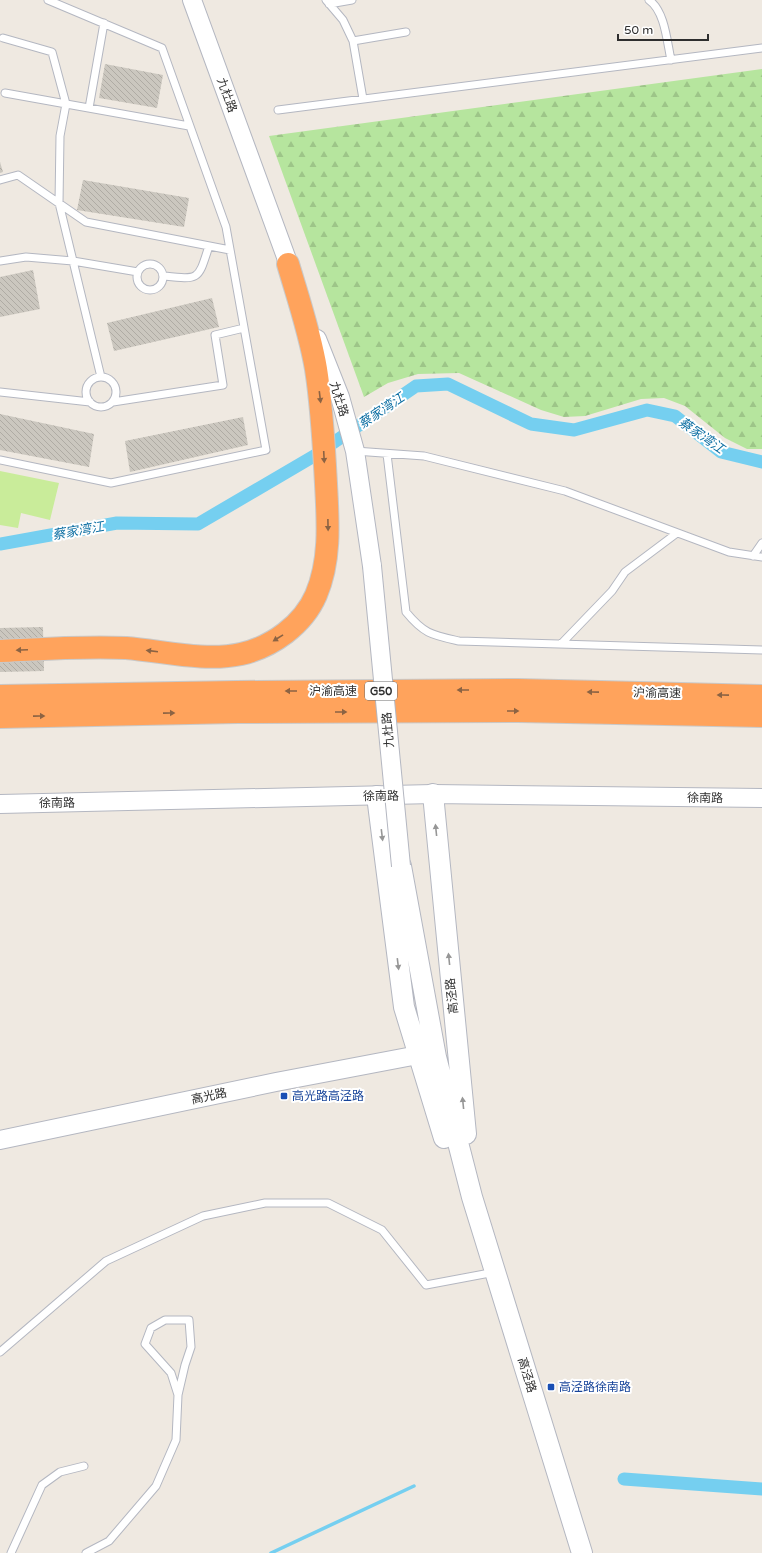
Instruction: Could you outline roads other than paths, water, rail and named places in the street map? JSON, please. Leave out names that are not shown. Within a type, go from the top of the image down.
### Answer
[{"type":"highway","points":[[0,651],[125,648],[182,655],[219,657],[240,654],[261,648],[282,636],[301,618],[316,596],[324,572],[328,543],[326,486],[323,427],[316,367],[309,335],[288,264]]},
{"type":"highway","name":"沪渝高速","points":[[0,696],[237,692],[510,690],[762,696]]},
{"type":"highway","name":"沪渝高速","points":[[0,717],[237,712],[433,711],[757,716]]},
{"type":"main road","name":"高泾路","points":[[433,794],[472,1197]]},
{"type":"main road","name":"高泾路","points":[[377,796],[404,1007],[447,1148],[472,1197]]},
{"type":"main road","name":"高泾路","points":[[401,866],[436,1057],[472,1197],[582,1553]]},
{"type":"street","name":"九杜路","points":[[192,0],[288,264],[340,397],[355,451],[372,566],[401,866]]},
{"type":"street","name":"徐南路","points":[[0,804],[433,794],[762,798]]},
{"type":"street","name":"高光路","points":[[0,1140],[276,1082],[418,1055]]},
{"type":"lane","points":[[0,460],[111,483],[266,450],[226,227],[162,48],[48,0]]},
{"type":"lane","points":[[328,2],[352,0]]},
{"type":"lane","points":[[649,0],[654,3],[661,15],[671,60]]},
{"type":"lane","points":[[328,2],[343,20],[353,41],[363,99]]},
{"type":"lane","points":[[89,108],[104,24]]},
{"type":"lane","points":[[353,41],[406,32]]},
{"type":"lane","points":[[2,38],[52,52],[66,104],[60,136],[59,203],[101,377]]},
{"type":"lane","points":[[278,110],[762,48]]},
{"type":"lane","points":[[5,93],[189,126]]},
{"type":"lane","points":[[0,180],[18,175],[86,222],[230,250]]},
{"type":"lane","points":[[164,276],[186,279],[195,277],[201,270],[209,246]]},
{"type":"lane","points":[[0,261],[26,257],[73,260],[138,272]]},
{"type":"lane","points":[[152,264],[160,268],[164,276],[164,280],[159,288],[151,291],[140,285],[138,281],[138,272],[144,266],[152,264]]},
{"type":"lane","points":[[113,402],[116,388],[110,380],[101,377],[92,380],[86,388],[87,398],[90,402],[94,405],[104,407],[113,402],[223,384],[215,335],[244,328]]},
{"type":"lane","points":[[0,392],[90,402]]},
{"type":"lane","points":[[355,451],[424,456],[565,491],[729,552],[762,558]]},
{"type":"lane","points":[[387,454],[406,612],[417,626],[433,636],[459,641],[762,650]]},
{"type":"lane","points":[[561,644],[612,591],[625,572],[677,533]]},
{"type":"lane","points":[[753,556],[762,543]]},
{"type":"lane","points":[[0,1352],[106,1261],[203,1216],[265,1203],[328,1203],[382,1230],[426,1285],[495,1272]]},
{"type":"lane","points":[[86,1553],[109,1540],[156,1486],[176,1440],[178,1395],[191,1347],[189,1320],[165,1320],[151,1328],[145,1344],[171,1373],[178,1395]]},
{"type":"lane","points":[[11,1553],[42,1485],[60,1472],[84,1466]]},
{"type":"waterway","name":"蔡家湾江","points":[[0,544],[117,523],[198,524],[314,456],[416,386],[448,384],[531,424],[574,430],[647,410],[675,416],[721,452],[762,462]]},
{"type":"waterway","points":[[624,1479],[762,1489]]},
{"type":"waterway","points":[[271,1553],[414,1486]]},
{"type":"place","name":"高光路高泾路","points":[[284,1096]]},
{"type":"place","name":"高泾路徐南路","points":[[551,1387]]}]
